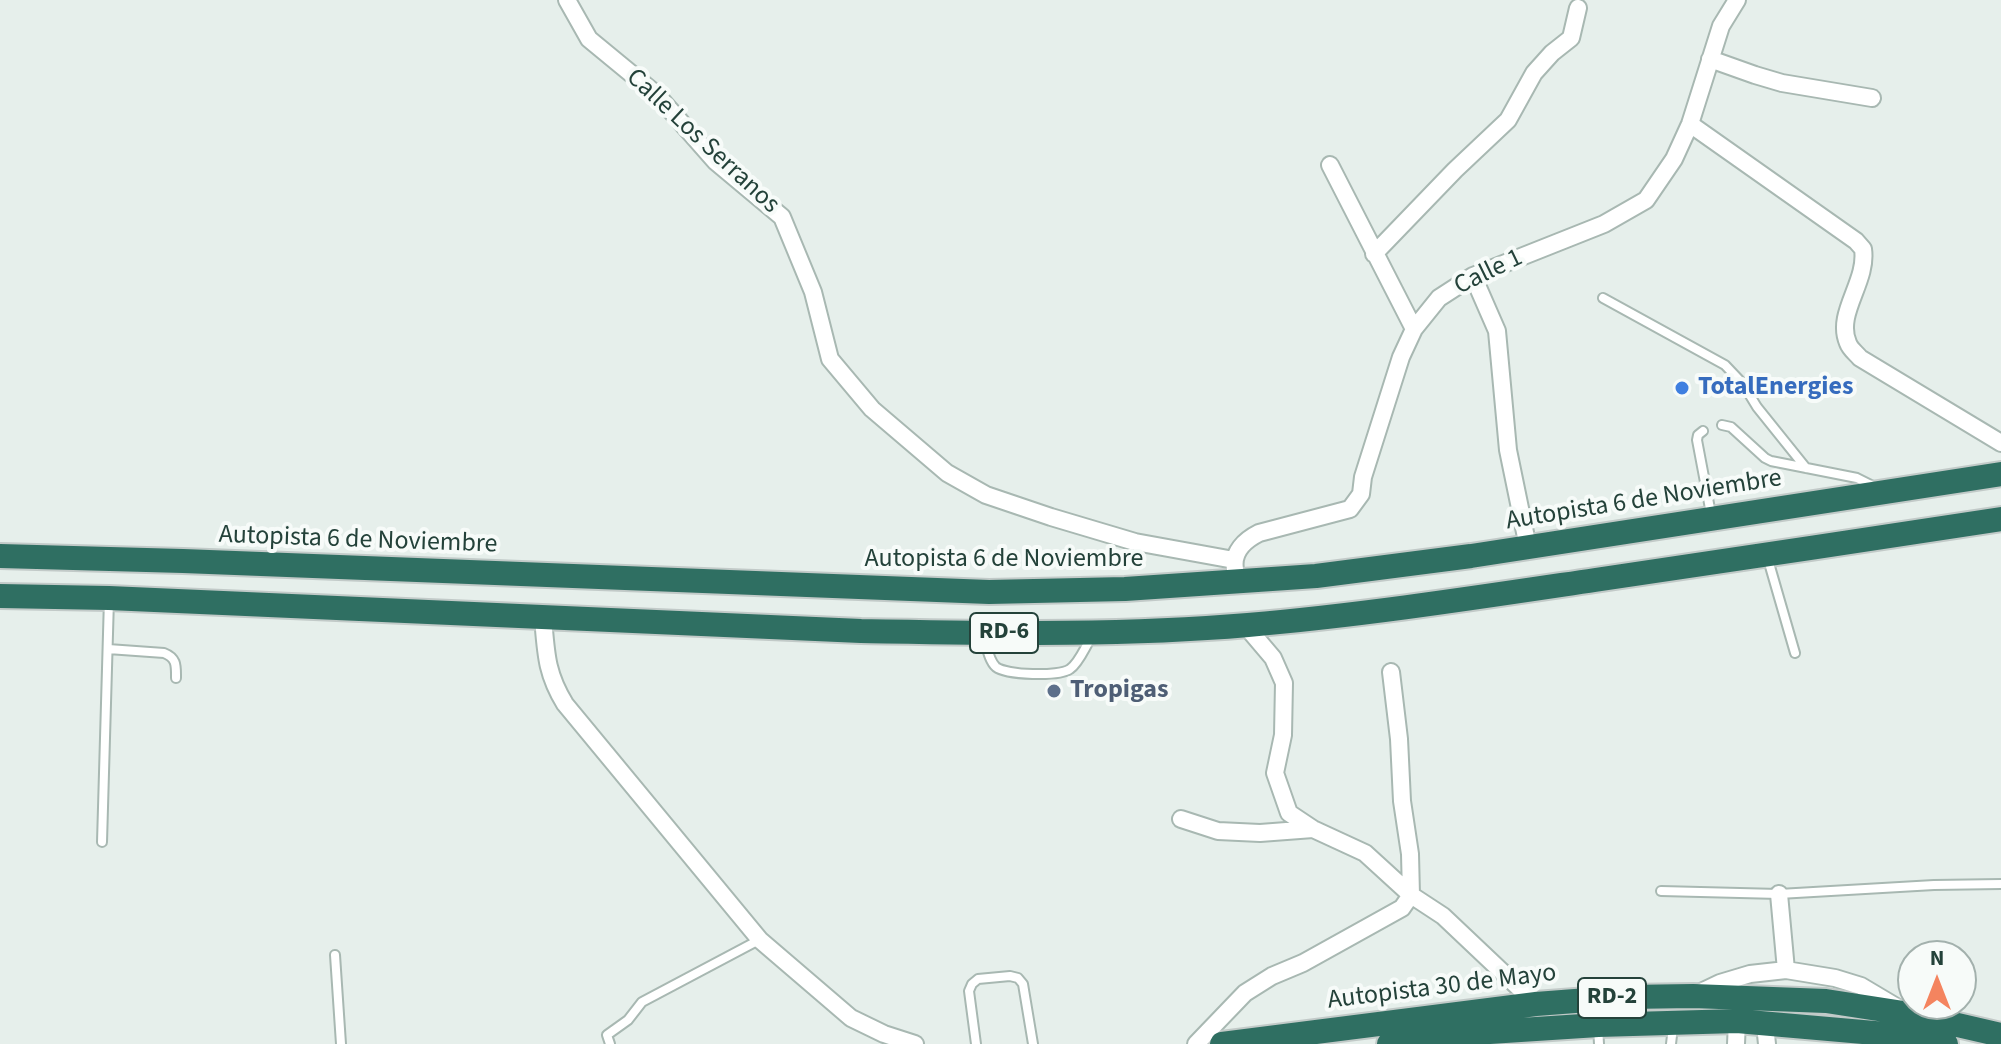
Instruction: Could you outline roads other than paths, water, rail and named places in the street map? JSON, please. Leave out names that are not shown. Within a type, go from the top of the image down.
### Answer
[{"type":"highway","name":"Autopista 6 de Noviembre","points":[[0,556],[989,592],[1125,589],[1236,571],[1331,574],[2001,474]]},
{"type":"highway","name":"RD-6","points":[[0,596],[109,598],[861,631],[1093,632],[1245,625],[1450,601],[2001,519]]},
{"type":"highway","name":"Autopista 30 de Mayo","points":[[1222,1044],[1536,1004],[1627,997],[1826,1001],[1897,1012]]},
{"type":"highway","name":"Autopista 30 de Mayo","points":[[1936,1020],[2001,1035]]},
{"type":"highway","name":"Autopista 30 de Mayo","points":[[1389,1044],[1459,1034],[1737,1033],[1897,1035],[1946,1044]]},
{"type":"street","name":"Calle Los Serranos","points":[[567,0],[589,39],[657,95],[715,161],[782,217],[813,292],[830,359],[872,409],[947,473],[986,495],[1236,571]]},
{"type":"street","name":"Calle 1","points":[[1236,571],[1249,538],[1350,509],[1361,494],[1363,477],[1401,357],[1414,329],[1439,298],[1473,276],[1604,224],[1646,200],[1674,159],[1690,124],[1721,26],[1737,0]]},
{"type":"street","points":[[1374,254],[1508,120],[1534,73],[1571,38],[1578,8]]},
{"type":"street","points":[[1710,59],[1782,83],[1872,98]]},
{"type":"street","points":[[1690,124],[1863,249],[1863,271],[1846,316],[1845,329],[1848,345],[1860,358],[2001,443]]},
{"type":"street","points":[[1330,165],[1414,329]]},
{"type":"street","points":[[1473,276],[1497,331],[1508,450],[1528,547]]},
{"type":"street","points":[[543,617],[547,666],[565,704],[760,940],[851,1018],[884,1034],[915,1044]]},
{"type":"street","points":[[1245,625],[1273,658],[1284,683],[1283,735],[1275,773],[1289,813],[1313,829],[1365,853],[1411,895],[1443,916],[1536,1004]]},
{"type":"street","points":[[1196,1044],[1245,993],[1272,976],[1378,923],[1402,908],[1411,895],[1410,854],[1402,801],[1391,672]]},
{"type":"street","points":[[1181,819],[1218,831],[1260,833],[1313,829]]},
{"type":"street","points":[[1779,894],[1786,970]]},
{"type":"street","points":[[1693,996],[1720,983],[1750,974],[1786,970],[1861,986],[1897,1007]]},
{"type":"lane","points":[[1603,298],[1725,365],[1743,384],[1757,407],[1806,468]]},
{"type":"lane","points":[[1722,425],[1731,427],[1771,461],[1857,478],[1886,492]]},
{"type":"lane","points":[[1703,431],[1697,440],[1712,519]]},
{"type":"lane","points":[[1767,555],[1795,653]]},
{"type":"lane","points":[[102,842],[109,598]]},
{"type":"lane","points":[[982,633],[993,664],[1000,669],[1014,673],[1062,673],[1072,669],[1093,632]]},
{"type":"lane","points":[[108,649],[172,656],[176,662],[176,678]]},
{"type":"lane","points":[[1661,891],[1779,894],[2001,884]]},
{"type":"lane","points":[[610,1044],[607,1035],[628,1020],[642,1002],[760,940]]},
{"type":"lane","points":[[335,955],[341,1044]]},
{"type":"lane","points":[[976,1044],[969,991],[972,984],[978,979],[1010,976],[1018,978],[1023,984],[1033,1044]]},
{"type":"place","name":"TotalEnergies","points":[[1682,388]]},
{"type":"place","name":"Tropigas","points":[[1054,691]]}]
